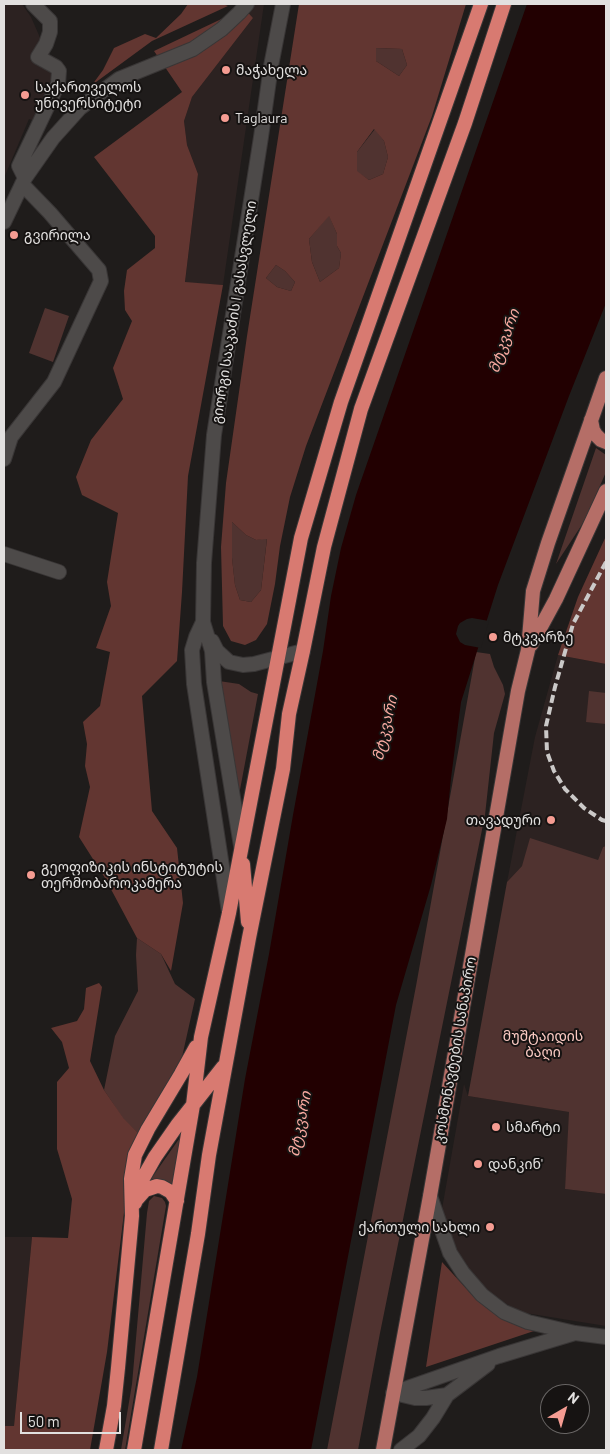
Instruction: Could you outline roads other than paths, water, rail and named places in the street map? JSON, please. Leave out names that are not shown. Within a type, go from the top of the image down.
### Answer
[{"type":"highway","points":[[134,1450],[193,1105],[201,1037],[229,913],[301,538],[341,402],[481,4]]},
{"type":"highway","points":[[161,1450],[198,1234],[208,1155],[283,769],[289,714],[324,547],[361,409],[466,123],[504,4]]},
{"type":"highway","points":[[242,848],[249,938]]},
{"type":"highway","points":[[106,1450],[114,1406],[118,1368],[132,1216],[131,1178],[135,1155],[201,1037]]},
{"type":"highway","points":[[132,1216],[146,1170],[225,1064]]},
{"type":"highway","points":[[136,1200],[146,1190],[157,1186],[172,1192],[177,1201]]},
{"type":"main road","points":[[4,459],[11,437],[54,382],[101,281],[99,270],[23,181],[20,166],[58,84],[59,71],[56,67],[38,57],[46,44],[50,32],[50,20],[33,4]]},
{"type":"main road","points":[[4,222],[23,181],[53,138],[80,108],[119,79],[193,49],[222,29],[247,4]]},
{"type":"main road","name":"გიორგი სააკაძის I გასასვლელი","points":[[242,848],[214,682],[212,651],[203,622],[204,563],[214,435],[271,66],[283,4]]},
{"type":"main road","name":"კოსმონავტების სანაპირო","points":[[383,1450],[430,1196],[518,691],[528,650],[533,591],[606,378]]},
{"type":"main road","points":[[591,420],[596,435],[606,442]]},
{"type":"main road","name":"კოსმონავტების სანაპირო","points":[[528,650],[556,599],[606,491]]},
{"type":"main road","points":[[4,554],[59,572]]},
{"type":"main road","points":[[203,622],[217,651],[229,662],[243,665],[254,664],[303,651]]},
{"type":"main road","name":"გიორგი სააკაძის I გასასვლელი","points":[[203,622],[192,650],[194,684],[229,913]]},
{"type":"main road","points":[[430,1196],[450,1252],[463,1274],[482,1295],[504,1312],[528,1322],[575,1333],[606,1337]]},
{"type":"main road","points":[[393,1393],[498,1356],[575,1333]]},
{"type":"main road","points":[[401,1450],[419,1436],[433,1418],[447,1394],[498,1356]]},
{"type":"main road","points":[[436,1377],[433,1389],[436,1393],[447,1394]]},
{"type":"main road","points":[[393,1393],[416,1398],[447,1394]]},
{"type":"water","name":"მტკვარი","points":[[527,4],[606,4],[606,303],[498,585],[461,702],[447,819],[431,885],[396,1005],[311,1450],[181,1450],[197,1377],[245,1079],[341,548],[356,495]]},
{"type":"railway","points":[[606,562],[573,624],[546,726],[547,752],[554,771],[565,789],[584,808],[606,821]]},
{"type":"place","name":"მაჭახელა","points":[[226,70]]},
{"type":"place","name":"საქართველოს უნივერსიტეტი","points":[[25,95]]},
{"type":"place","name":"Taglaura","points":[[225,118]]},
{"type":"place","name":"გვირილა","points":[[14,235]]},
{"type":"place","name":"მტკვარზე","points":[[493,637]]},
{"type":"place","name":"თავადური","points":[[551,820]]},
{"type":"place","name":"გეოფიზიკის ინსტიტუტის თერმობაროკამერა","points":[[31,875]]},
{"type":"place","name":"სმარტი","points":[[496,1127]]},
{"type":"place","name":"დანკინ'","points":[[478,1164]]},
{"type":"place","name":"ქართული სახლი","points":[[490,1227]]},
{"type":"park label","name":"მუშტაიდის ბაღი","points":[[543,1044]]}]
